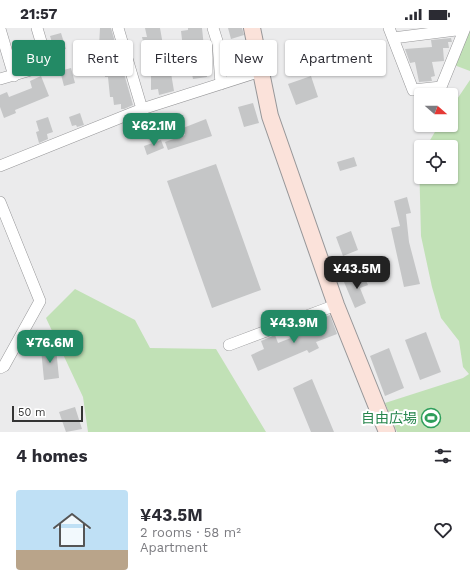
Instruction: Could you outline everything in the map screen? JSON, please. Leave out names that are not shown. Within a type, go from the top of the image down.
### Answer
[{"type":"street","points":[[37,28],[41,40]]},
{"type":"street","points":[[118,28],[142,109]]},
{"type":"street","points":[[213,28],[218,44],[221,84]]},
{"type":"street","points":[[252,28],[255,40]]},
{"type":"street","points":[[464,28],[441,87],[413,90],[391,33],[464,28]]},
{"type":"street","points":[[0,29],[12,69]]},
{"type":"street","points":[[0,79],[14,76]]},
{"type":"street","points":[[0,166],[142,109],[246,76]]},
{"type":"street","points":[[262,76],[270,116],[336,305],[387,432]]},
{"type":"street","points":[[0,202],[40,301],[4,366],[0,368]]},
{"type":"street","points":[[229,345],[336,305]]},
{"type":"green space","points":[[470,28],[470,71],[454,65]]},
{"type":"green space","points":[[470,80],[470,432],[397,432],[385,403],[463,378],[469,374],[463,367],[459,341],[441,318],[432,287],[421,236],[420,184],[458,184],[458,140],[430,140],[435,132],[458,132],[458,98]]},
{"type":"green space","points":[[75,289],[135,320],[150,348],[216,349],[266,432],[88,432],[83,397],[46,318]]},
{"type":"building","points":[[100,28],[111,28],[114,40],[99,40]]},
{"type":"building","points":[[145,28],[160,28],[162,40],[143,40],[142,37],[147,37]]},
{"type":"building","points":[[188,28],[202,28],[203,40],[182,40],[181,31],[188,30]]},
{"type":"building","points":[[228,28],[242,28],[244,35],[231,39]]},
{"type":"building","points":[[61,33],[63,40],[51,40],[50,36]]},
{"type":"building","points":[[451,38],[452,42],[448,42],[449,48],[443,48],[444,61],[432,62],[435,76],[431,77],[432,81],[419,82],[415,62],[410,63],[405,49],[432,47],[431,40]]},
{"type":"building","points":[[71,68],[75,83],[64,86],[61,76],[65,76],[65,70]]},
{"type":"building","points":[[41,76],[49,96],[15,110],[16,113],[4,118],[0,107],[0,95],[7,92],[9,97],[32,88],[30,81]]},
{"type":"building","points":[[125,76],[133,105],[121,109],[121,104],[114,105],[113,97],[110,97],[108,77],[105,77]]},
{"type":"building","points":[[151,76],[172,76],[174,91],[159,95],[158,89],[151,90]]},
{"type":"building","points":[[192,76],[207,76],[207,77],[193,79]]},
{"type":"building","points":[[311,76],[318,97],[296,105],[288,84]]},
{"type":"building","points":[[253,103],[259,123],[244,127],[238,107]]},
{"type":"building","points":[[80,113],[84,125],[77,127],[76,125],[72,126],[69,117]]},
{"type":"building","points":[[48,117],[53,132],[47,134],[48,139],[39,143],[36,132],[39,131],[36,121]]},
{"type":"building","points":[[206,119],[212,136],[168,150],[165,142],[185,135],[183,128]]},
{"type":"building","points":[[161,140],[164,148],[147,155],[144,146]]},
{"type":"building","points":[[354,157],[357,166],[340,171],[337,162]]},
{"type":"building","points":[[216,164],[261,290],[212,308],[167,181]]},
{"type":"building","points":[[407,197],[411,213],[406,214],[409,242],[420,284],[404,287],[391,228],[400,226],[394,201]]},
{"type":"building","points":[[351,231],[358,250],[343,256],[336,237]]},
{"type":"building","points":[[363,274],[368,285],[360,288],[366,303],[355,308],[344,282]]},
{"type":"building","points":[[330,315],[337,334],[316,342],[319,348],[309,353],[307,350],[258,371],[251,355],[264,349],[261,341],[275,335],[278,343],[301,334],[299,328]]},
{"type":"building","points":[[426,332],[441,372],[420,380],[405,340]]},
{"type":"building","points":[[56,348],[59,378],[44,380],[41,349]]},
{"type":"building","points":[[389,348],[404,388],[385,396],[370,356]]},
{"type":"building","points":[[312,379],[334,432],[311,432],[293,388]]},
{"type":"building","points":[[75,407],[82,429],[66,432],[59,412]]},
{"type":"place","name":"自由広場","points":[[431,418]]}]
